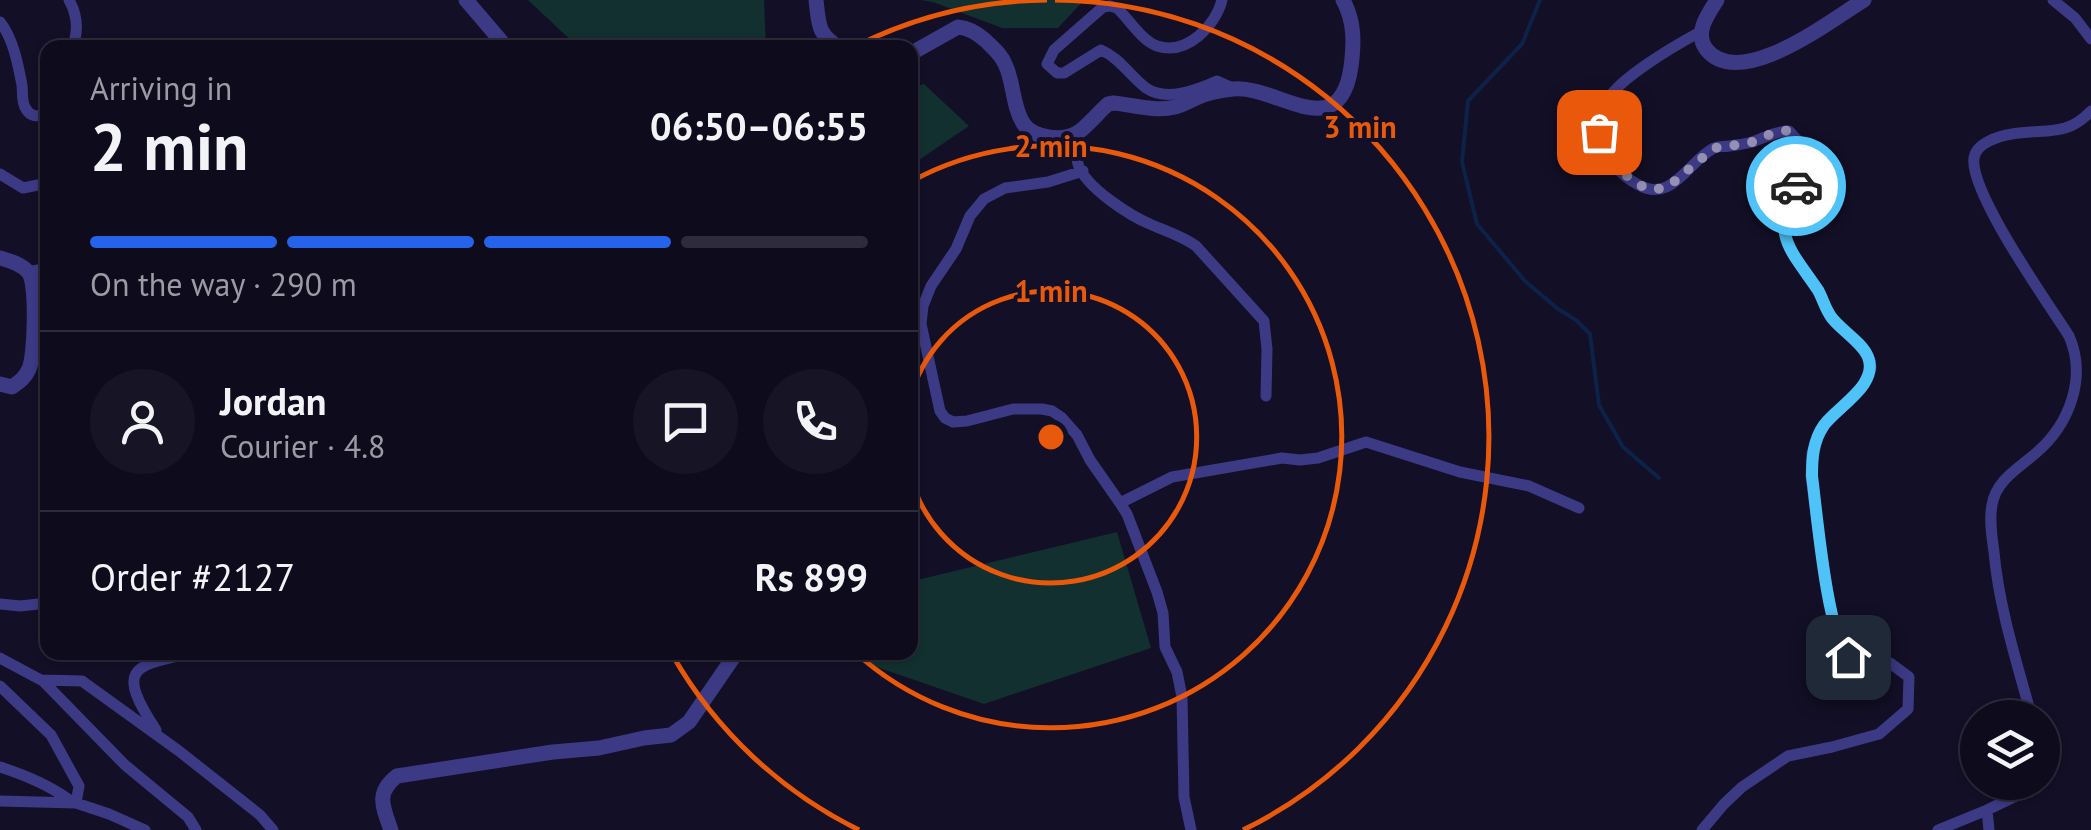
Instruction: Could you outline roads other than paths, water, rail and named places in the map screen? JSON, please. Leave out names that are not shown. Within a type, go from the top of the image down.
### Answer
[{"type":"street","points":[[70,0],[77,20],[75,40]]},
{"type":"street","points":[[466,0],[500,40]]},
{"type":"street","points":[[816,0],[820,31],[828,40]]},
{"type":"street","points":[[1222,0],[1214,21],[1204,32],[1168,48],[1147,40],[1117,8],[1103,7],[1054,50],[1047,64],[1057,73],[1064,73],[1101,50],[1158,94],[1173,95],[1218,81],[1295,105],[1319,108],[1343,97],[1348,85],[1354,43],[1343,0]]},
{"type":"street","points":[[1717,0],[1700,39],[1718,59],[1730,62],[1757,59],[1786,49],[1864,0]]},
{"type":"street","points":[[2054,0],[2075,18],[2091,40]]},
{"type":"street","points":[[0,22],[22,83],[24,106],[29,113],[40,116]]},
{"type":"street","points":[[918,49],[958,27],[978,34],[999,53],[1007,67],[1024,124],[1030,130],[1054,137],[1080,131],[1114,102],[1170,108],[1236,88]]},
{"type":"street","points":[[1700,32],[1626,80],[1610,95],[1603,107],[1599,132],[1602,146],[1608,159],[1636,184],[1654,190],[1669,186],[1714,148],[1750,143],[1783,130],[1789,130],[1799,142],[1800,180],[1786,206],[1786,236],[1831,318],[1870,360],[1862,387],[1825,424],[1812,454],[1834,623],[1841,649],[1848,657],[1871,665],[1890,663],[1909,677],[1908,709],[1880,734],[1788,756],[1742,787],[1702,830]]},
{"type":"street","points":[[2027,700],[1997,586],[1992,505],[2009,474],[2056,432],[2074,393],[2077,353],[1983,194],[1973,160],[1976,151],[1991,140],[2041,130],[2065,130],[2091,111]]},
{"type":"street","points":[[1080,131],[1078,164],[1103,194],[1140,220],[1196,246],[1264,320],[1266,396]]},
{"type":"street","points":[[1082,171],[1048,182],[1005,188],[984,199],[970,216],[956,249],[931,286],[921,324],[940,411],[945,418],[966,421],[1013,408],[1042,408],[1062,416],[1127,514],[1157,592],[1165,647],[1177,672],[1184,713],[1184,797],[1191,830]]},
{"type":"street","points":[[0,174],[23,188],[40,185]]},
{"type":"street","points":[[0,258],[28,272],[34,294],[32,359],[22,380],[12,387],[0,384]]},
{"type":"street","points":[[28,272],[40,270]]},
{"type":"street","points":[[1120,503],[1172,476],[1282,458],[1318,458],[1366,442],[1460,472],[1529,486],[1578,508]]},
{"type":"street","points":[[0,604],[40,604]]},
{"type":"street","points":[[0,658],[42,680],[125,765],[188,817],[196,830]]},
{"type":"street","points":[[162,660],[145,664],[133,678],[133,685],[162,737]]},
{"type":"street","points":[[391,830],[382,800],[388,783],[397,776],[671,736],[689,722],[732,660]]},
{"type":"street","points":[[42,680],[82,681],[162,737],[272,830]]},
{"type":"street","points":[[0,686],[51,736],[79,786],[72,802]]},
{"type":"street","points":[[0,767],[30,776],[72,802],[145,830]]},
{"type":"street","points":[[1938,830],[2007,800]]},
{"type":"street","points":[[0,801],[72,802]]},
{"type":"street","points":[[1986,810],[1989,830]]},
{"type":"waterway","points":[[1540,0],[1522,44],[1468,101],[1462,162],[1477,224],[1525,281],[1590,334],[1599,405],[1623,447],[1659,478]]}]
